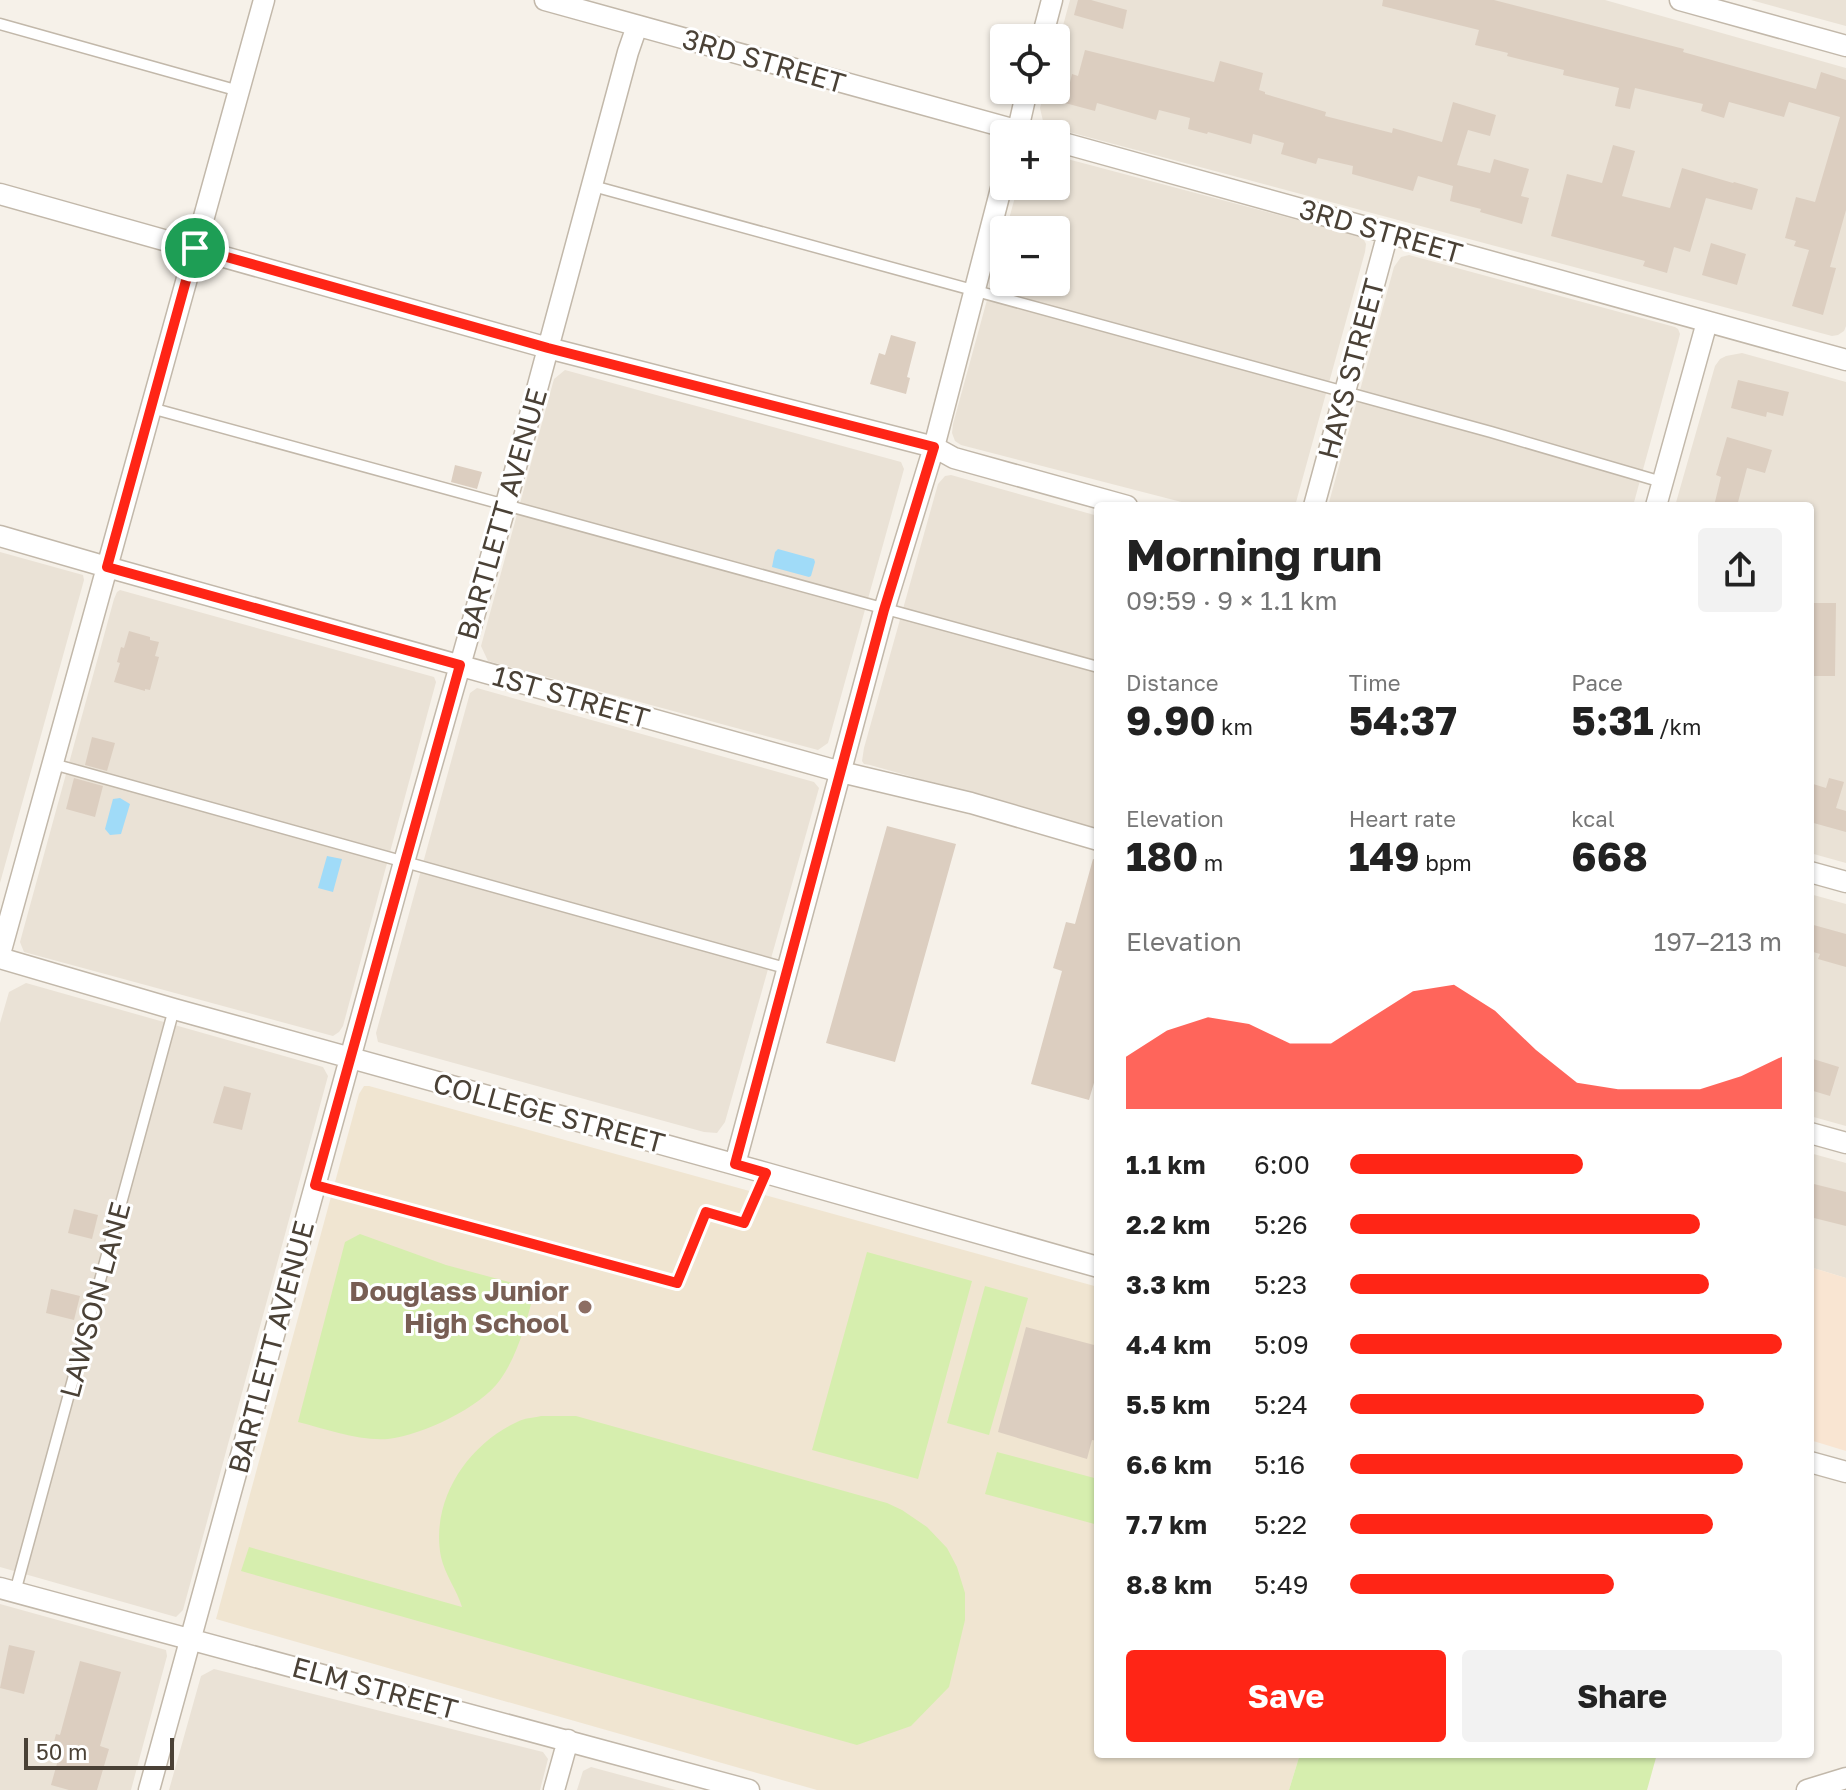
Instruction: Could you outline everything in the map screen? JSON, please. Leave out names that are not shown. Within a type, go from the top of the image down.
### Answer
[{"type":"street","points":[[0,956],[264,0]]},
{"type":"street","name":"3RD STREET","points":[[545,0],[990,124]]},
{"type":"street","points":[[1046,24],[1052,0]]},
{"type":"street","points":[[1680,0],[1846,46]]},
{"type":"street","name":"BARTLETT AVENUE","points":[[149,1790],[637,26]]},
{"type":"street","name":"3RD STREET","points":[[1070,145],[1846,360]]},
{"type":"street","points":[[0,194],[548,348],[934,447],[954,458],[1113,502]]},
{"type":"street","points":[[735,1164],[884,610],[934,447],[998,200]]},
{"type":"street","name":"HAYS STREET","points":[[1315,502],[1388,233]]},
{"type":"street","points":[[1657,502],[1707,322]]},
{"type":"street","name":"1ST STREET","points":[[0,536],[841,772],[971,803],[1094,839]]},
{"type":"street","points":[[1814,873],[1846,882]]},
{"type":"street","name":"COLLEGE STREET","points":[[0,956],[174,1009],[1094,1266]]},
{"type":"street","points":[[1814,1134],[1846,1143]]},
{"type":"street","points":[[1814,1463],[1846,1472]]},
{"type":"street","name":"ELM STREET","points":[[8,1590],[749,1790]]},
{"type":"street","points":[[554,1790],[568,1740]]},
{"type":"street","points":[[1807,1790],[1846,1778]]},
{"type":"lane","points":[[0,24],[239,91]]},
{"type":"lane","points":[[593,186],[1491,432],[1662,482]]},
{"type":"lane","points":[[151,408],[1094,666]]},
{"type":"lane","points":[[53,764],[789,969]]},
{"type":"lane","name":"LAWSON LANE","points":[[8,1590],[174,1009]]},
{"type":"lane","points":[[315,1185],[677,1283],[706,1212],[744,1223],[766,1173]]},
{"type":"shaded area","points":[[1070,0],[1605,0],[1846,68],[1846,326],[1844,331],[1832,336],[1070,132],[1070,120],[1043,120],[1040,108],[1041,104],[1070,104],[1070,24],[1063,24]]},
{"type":"shaded area","points":[[1751,0],[1846,0],[1846,26]]},
{"type":"shaded area","points":[[1070,160],[1364,240],[1365,252],[1296,502],[1182,502],[955,441],[953,424],[990,289],[990,296],[1070,296],[1070,216],[1010,216],[1014,200],[1070,200]]},
{"type":"shaded area","points":[[1409,255],[1678,329],[1678,342],[1634,502],[1329,502],[1394,267],[1401,257]]},
{"type":"shaded area","points":[[1742,353],[1846,382],[1846,863],[1814,854],[1814,502],[1676,502],[1715,366],[1726,356]]},
{"type":"shaded area","points":[[565,370],[901,462],[904,469],[828,743],[818,750],[488,661],[481,646],[554,379]]},
{"type":"shaded area","points":[[951,475],[1094,515],[1094,828],[862,761],[938,484],[945,476]]},
{"type":"shaded area","points":[[0,552],[83,575],[84,580],[0,883]]},
{"type":"shaded area","points":[[120,590],[434,677],[436,682],[343,1026],[333,1036],[24,952],[20,942],[114,599]]},
{"type":"shaded area","points":[[477,688],[814,782],[819,788],[725,1122],[717,1133],[704,1132],[378,1042],[376,1033],[470,693]]},
{"type":"shaded area","points":[[1814,895],[1846,904],[1846,1126],[1814,1117]]},
{"type":"shaded area","points":[[26,983],[323,1067],[328,1076],[183,1610],[176,1617],[0,1567],[0,1023],[9,992]]},
{"type":"shaded area","points":[[364,1086],[369,1086],[1094,1286],[1094,1758],[1299,1758],[1289,1790],[817,1790],[216,1619],[359,1094]]},
{"type":"shaded area","points":[[1814,1154],[1846,1163],[1846,1278],[1814,1268]]},
{"type":"shaded area","points":[[1814,1268],[1846,1278],[1846,1451],[1814,1441]]},
{"type":"shaded area","points":[[0,1604],[166,1650],[167,1656],[131,1790],[0,1790]]},
{"type":"shaded area","points":[[214,1669],[543,1752],[548,1759],[540,1790],[169,1790],[201,1676]]},
{"type":"shaded area","points":[[591,1767],[676,1790],[577,1790],[583,1771]]},
{"type":"green space","points":[[360,1234],[446,1265],[535,1289],[517,1348],[491,1390],[465,1410],[433,1426],[388,1439],[354,1436],[298,1422],[345,1242]]},
{"type":"green space","points":[[867,1252],[972,1281],[918,1479],[812,1450]]},
{"type":"green space","points":[[985,1286],[1028,1298],[989,1435],[947,1423]]},
{"type":"green space","points":[[541,1416],[576,1416],[887,1503],[902,1510],[927,1527],[947,1548],[965,1593],[965,1620],[949,1687],[911,1726],[857,1745],[241,1571],[249,1547],[462,1607],[441,1557],[439,1536],[447,1496],[456,1477],[482,1445],[517,1422]]},
{"type":"green space","points":[[997,1452],[1094,1478],[1094,1524],[985,1494]]},
{"type":"green space","points":[[1299,1758],[1656,1758],[1647,1790],[1289,1790]]},
{"type":"water","points":[[778,549],[814,559],[811,576],[772,567]]},
{"type":"water","points":[[120,798],[130,804],[121,834],[110,835],[105,829],[113,799]]},
{"type":"water","points":[[327,856],[342,859],[333,892],[318,888]]},
{"type":"building","points":[[1078,0],[1091,0],[1127,10],[1123,29],[1074,15]]},
{"type":"building","points":[[1383,0],[1494,0],[1684,49],[1683,52],[1816,89],[1821,72],[1846,80],[1846,210],[1830,267],[1836,268],[1823,315],[1792,306],[1809,250],[1794,246],[1796,241],[1785,238],[1796,197],[1815,202],[1840,117],[1789,102],[1784,117],[1729,102],[1724,118],[1701,111],[1703,104],[1635,88],[1630,109],[1615,106],[1619,88],[1563,75],[1564,70],[1475,45],[1479,30],[1382,6]]},
{"type":"building","points":[[1085,50],[1214,82],[1220,61],[1263,73],[1259,90],[1326,112],[1325,116],[1392,133],[1393,128],[1442,142],[1453,102],[1496,115],[1490,136],[1468,130],[1457,165],[1490,173],[1494,159],[1529,169],[1521,196],[1529,198],[1522,224],[1450,201],[1453,186],[1418,176],[1413,191],[1352,174],[1353,166],[1318,158],[1316,164],[1281,154],[1284,143],[1253,134],[1251,144],[1188,129],[1190,118],[1159,110],[1156,120],[1097,103],[1095,111],[1069,104],[1072,74],[1078,76]]},
{"type":"building","points":[[1613,145],[1635,151],[1622,196],[1670,208],[1682,168],[1758,189],[1752,210],[1706,198],[1690,252],[1674,247],[1667,273],[1643,266],[1645,261],[1551,236],[1567,174],[1602,183]]},
{"type":"building","points":[[1711,243],[1746,254],[1737,285],[1702,275]]},
{"type":"building","points":[[891,335],[916,342],[906,394],[870,384],[879,353],[885,355]]},
{"type":"building","points":[[1738,380],[1789,392],[1783,416],[1767,412],[1766,417],[1731,408]]},
{"type":"building","points":[[1727,437],[1772,450],[1765,473],[1747,468],[1738,502],[1715,502],[1721,477],[1716,475]]},
{"type":"building","points":[[455,465],[482,472],[477,489],[451,482]]},
{"type":"building","points":[[1814,603],[1836,603],[1835,676],[1814,676]]},
{"type":"building","points":[[129,631],[159,642],[155,656],[159,657],[150,690],[114,682],[121,647],[124,648]]},
{"type":"building","points":[[92,737],[115,743],[107,771],[85,765]]},
{"type":"building","points":[[74,778],[103,786],[95,817],[66,809]]},
{"type":"building","points":[[1829,778],[1844,782],[1836,808],[1846,811],[1846,832],[1814,823],[1814,784],[1826,788]]},
{"type":"building","points":[[887,826],[956,844],[895,1062],[826,1043]]},
{"type":"building","points":[[1094,859],[1094,1083],[1089,1100],[1031,1084],[1062,971],[1053,968],[1066,922],[1075,924]]},
{"type":"building","points":[[1814,925],[1846,934],[1846,967],[1818,959],[1820,954],[1814,952]]},
{"type":"building","points":[[1814,1059],[1839,1067],[1830,1096],[1814,1091]]},
{"type":"building","points":[[224,1086],[251,1093],[242,1130],[213,1123]]},
{"type":"building","points":[[1814,1184],[1846,1192],[1846,1226],[1814,1218]]},
{"type":"building","points":[[74,1209],[98,1215],[92,1239],[68,1233]]},
{"type":"building","points":[[51,1289],[80,1296],[74,1320],[46,1313]]},
{"type":"building","points":[[1026,1327],[1094,1345],[1094,1440],[1087,1459],[998,1432]]},
{"type":"building","points":[[9,1645],[35,1651],[24,1694],[0,1688]]},
{"type":"building","points":[[80,1661],[121,1672],[100,1746],[109,1749],[97,1790],[69,1790],[51,1785],[58,1760],[50,1757],[56,1734],[60,1735]]},
{"type":"place","name":"Douglass Junior High School","points":[[585,1307]]},
{"type":"route","points":[[195,248],[548,348],[934,447],[884,610],[735,1164],[766,1173],[744,1223],[706,1212],[677,1283],[315,1185],[460,665],[107,567],[195,248]]}]
